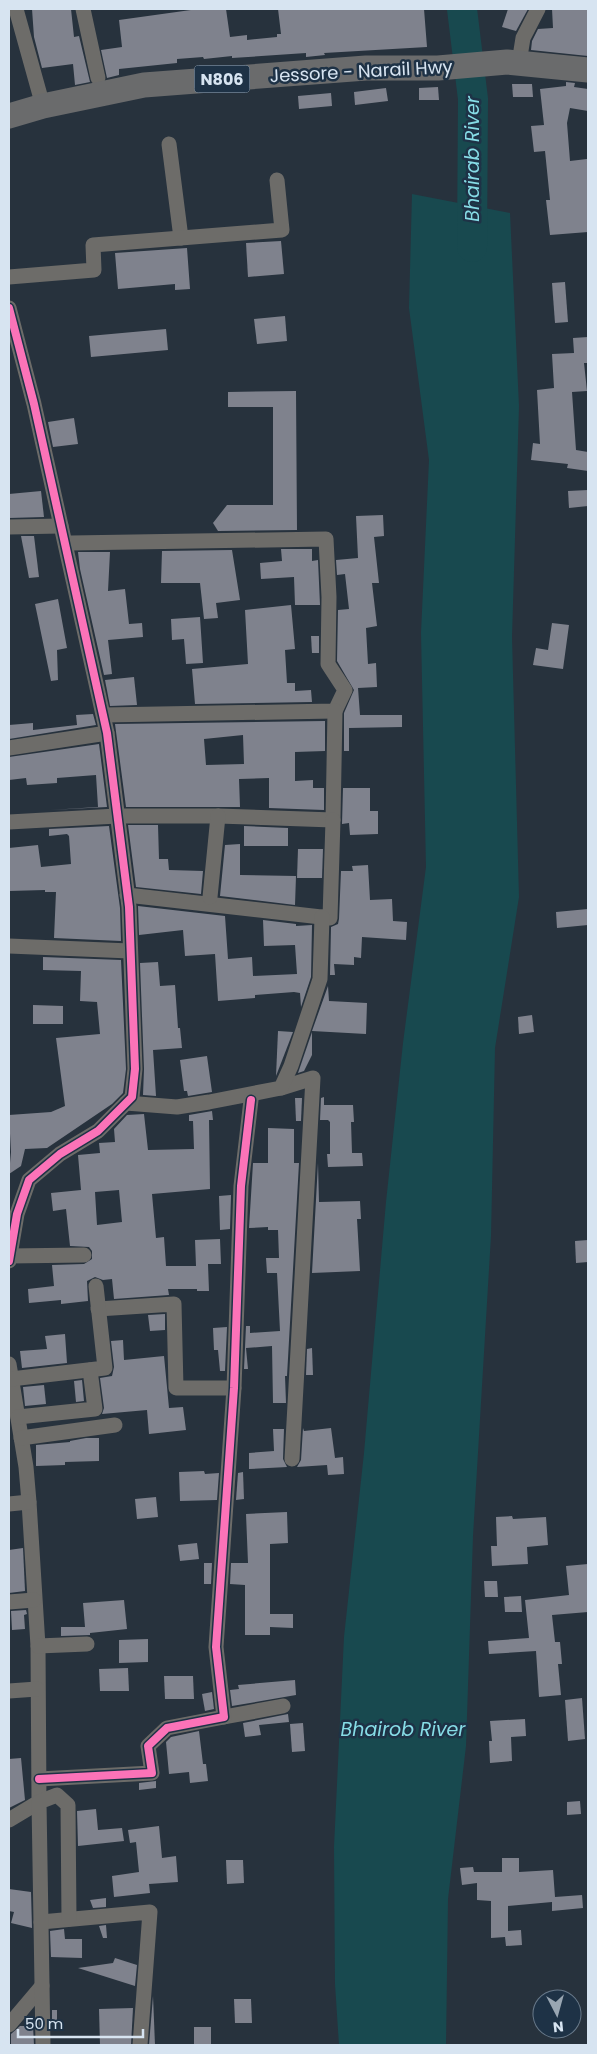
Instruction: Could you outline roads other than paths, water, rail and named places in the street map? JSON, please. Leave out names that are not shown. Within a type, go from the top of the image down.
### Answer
[{"type":"highway","name":"Jessore - Narail Hwy","points":[[9,116],[43,106],[144,84],[366,68],[438,68],[513,62]]},
{"type":"highway","name":"N806","points":[[513,62],[588,70]]},
{"type":"street","points":[[16,9],[43,106]]},
{"type":"street","points":[[83,9],[98,78]]},
{"type":"street","points":[[513,62],[538,9]]},
{"type":"street","points":[[169,144],[181,238]]},
{"type":"street","points":[[9,277],[94,270],[93,245],[282,230],[277,180]]},
{"type":"street","points":[[9,313],[34,404],[108,733],[127,896],[135,1069],[132,1097],[98,1131],[60,1154],[29,1180],[13,1214],[9,1261]]},
{"type":"street","points":[[9,526],[61,526]]},
{"type":"street","points":[[71,543],[326,539],[329,597],[328,664],[345,690],[334,711],[330,918],[127,896]]},
{"type":"street","points":[[104,715],[334,711]]},
{"type":"street","points":[[9,748],[108,733]]},
{"type":"street","points":[[9,822],[118,816],[218,816],[333,820]]},
{"type":"street","points":[[210,897],[218,816]]},
{"type":"street","points":[[281,1088],[291,1066],[320,979],[322,917]]},
{"type":"street","points":[[9,946],[130,952]]},
{"type":"street","points":[[126,1103],[177,1106],[208,1102],[281,1088],[313,1078],[292,1459]]},
{"type":"street","points":[[224,1717],[216,1646],[234,1388],[241,1186],[251,1100]]},
{"type":"street","points":[[9,1256],[84,1255]]},
{"type":"street","points":[[44,2045],[38,1646],[26,1467],[10,1371],[90,1370],[104,1368],[96,1286]]},
{"type":"street","points":[[98,1309],[174,1304],[176,1388],[234,1388]]},
{"type":"street","points":[[18,1417],[95,1409],[90,1370]]},
{"type":"street","points":[[21,1438],[115,1425]]},
{"type":"street","points":[[9,1504],[29,1502]]},
{"type":"street","points":[[9,1602],[34,1600]]},
{"type":"street","points":[[38,1646],[87,1644]]},
{"type":"street","points":[[9,1691],[38,1689]]},
{"type":"street","points":[[39,1779],[152,1773],[148,1746],[167,1728],[283,1706]]},
{"type":"street","points":[[9,1820],[39,1802],[57,1795],[68,1805],[69,1919]]},
{"type":"street","points":[[41,1922],[150,1912],[140,2045]]},
{"type":"street","points":[[9,2025],[42,1986]]},
{"type":"water","name":"Bhairob River","points":[[412,194],[510,213],[519,406],[512,637],[519,897],[495,1048],[491,1236],[473,1536],[466,1746],[448,1899],[446,2045],[339,2045],[335,1984],[334,1847],[344,1637],[364,1453],[386,1202],[403,1043],[426,867],[421,633],[429,460],[409,308]]},
{"type":"waterway","name":"Bhairab River","points":[[462,9],[473,99],[472,247]]}]
